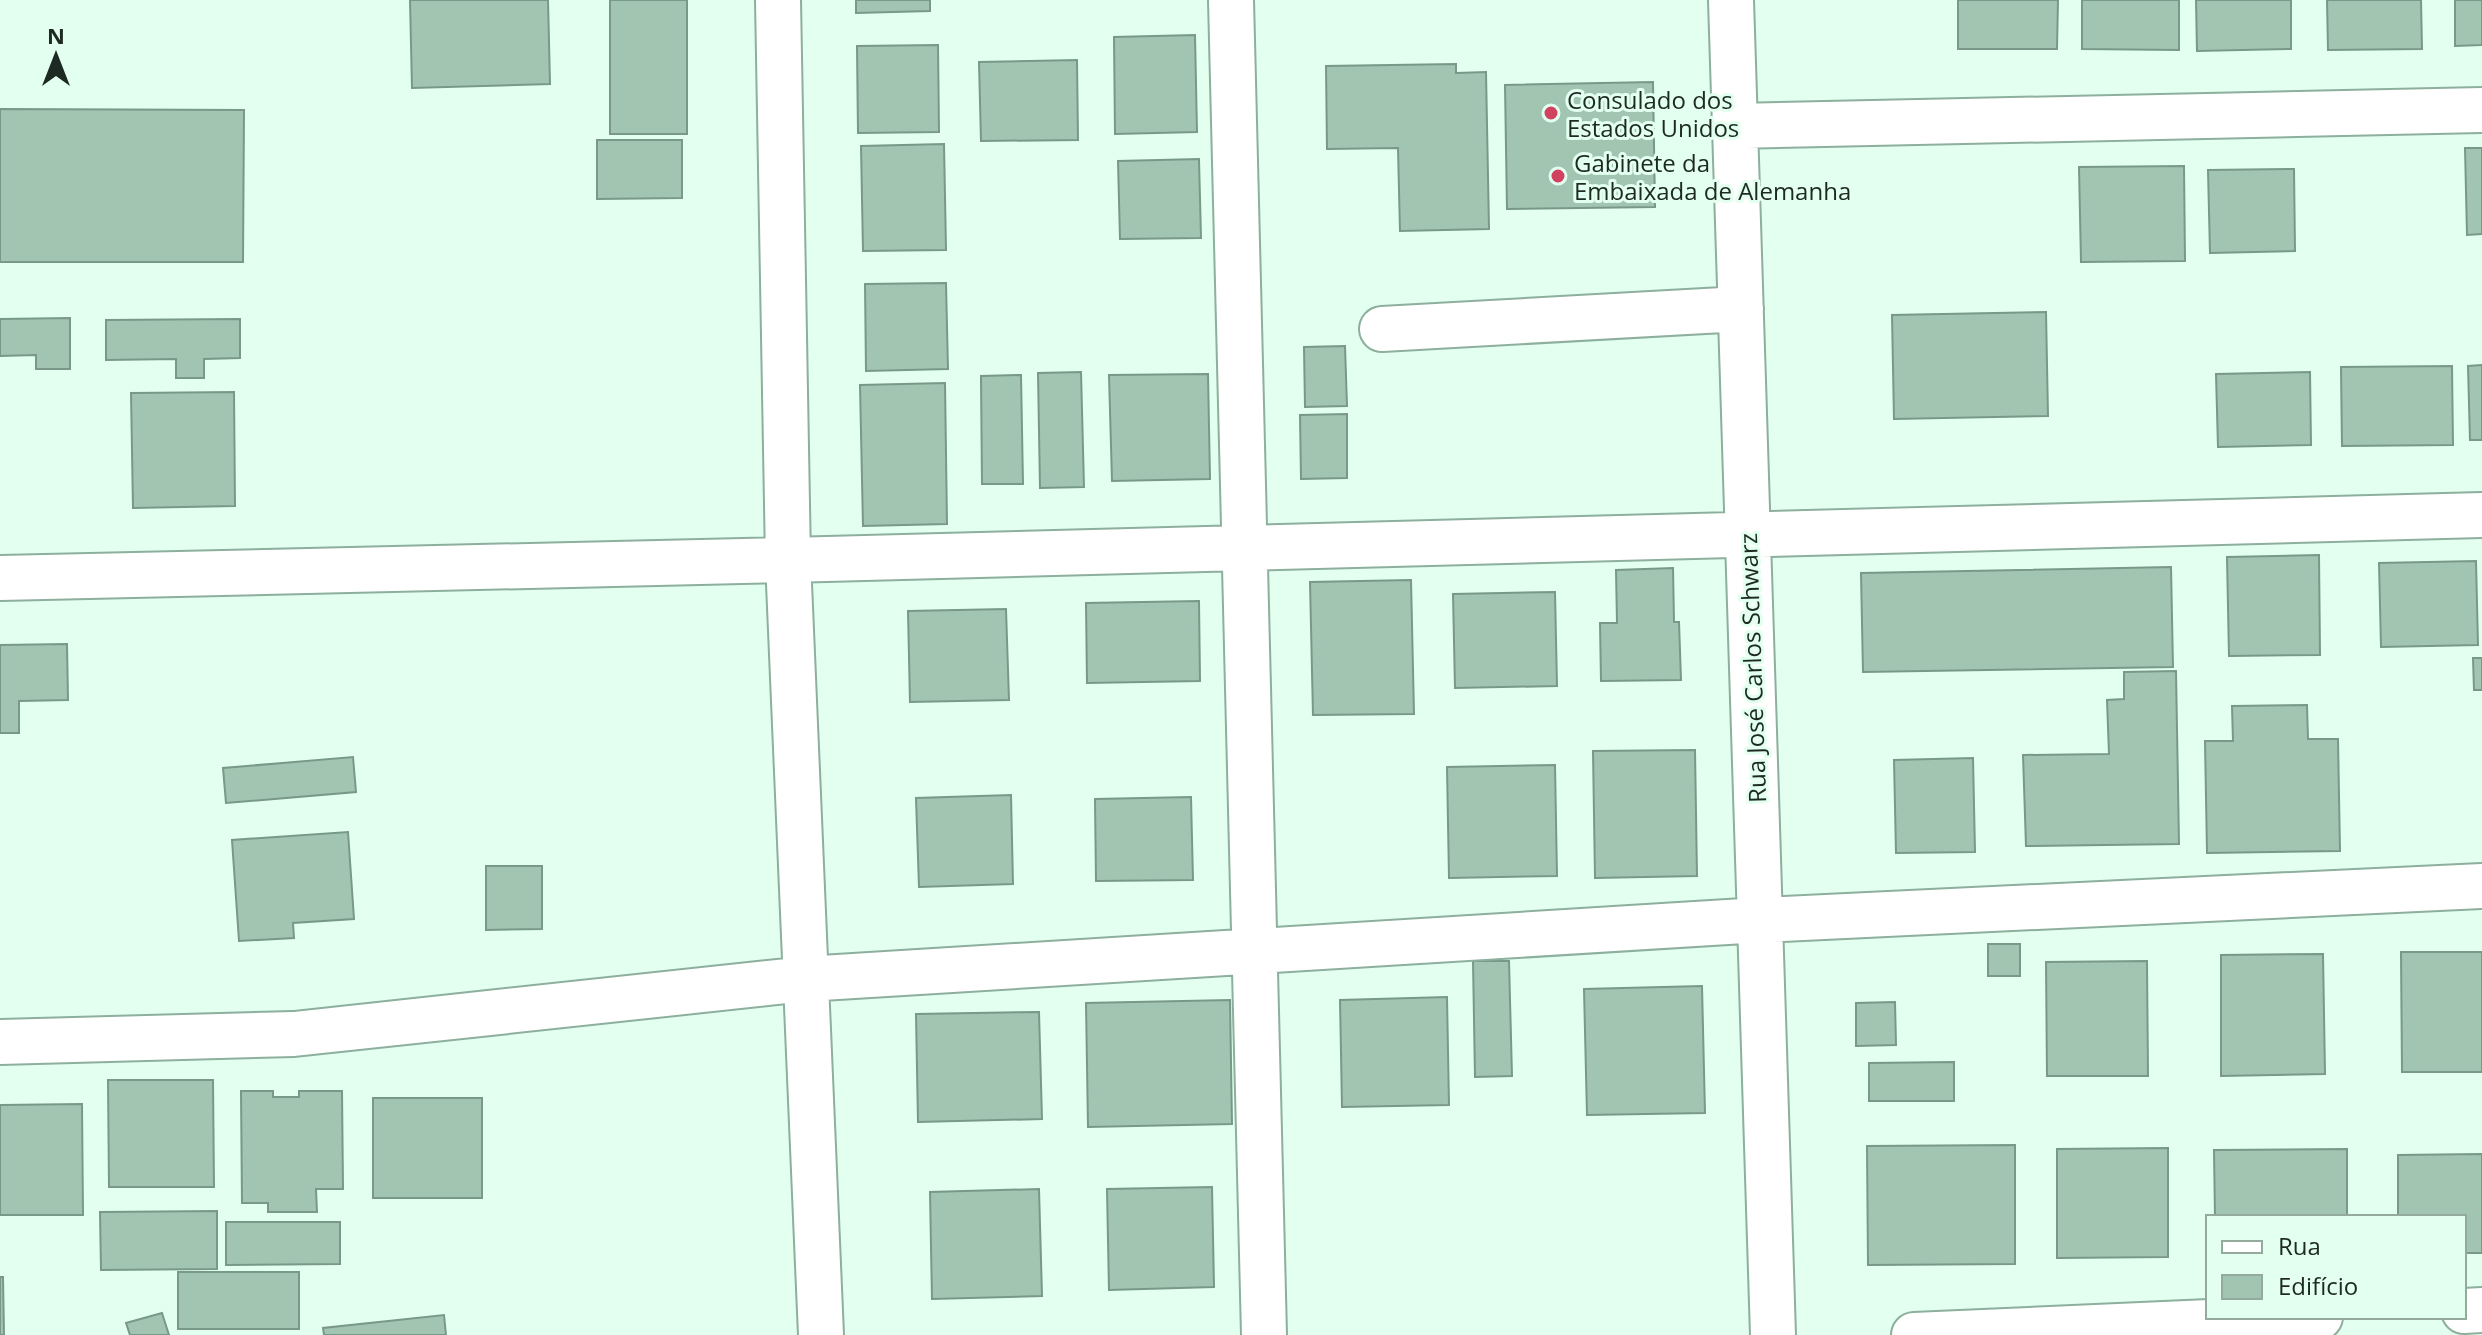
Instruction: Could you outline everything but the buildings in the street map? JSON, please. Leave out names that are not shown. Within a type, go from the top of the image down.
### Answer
[{"type":"street","points":[[778,0],[788,560],[821,1335]]},
{"type":"street","points":[[1231,0],[1264,1335]]},
{"type":"street","name":"Rua José Carlos Schwarz","points":[[1731,0],[1773,1335]]},
{"type":"street","points":[[1735,126],[2482,110]]},
{"type":"street","points":[[1382,329],[1741,309]]},
{"type":"street","points":[[0,578],[2482,515]]},
{"type":"street","points":[[0,1042],[294,1034],[805,979],[1760,920],[2482,886]]},
{"type":"street","points":[[1914,1335],[2275,1319]]},
{"type":"place","name":"Consulado dos Estados Unidos","points":[[1551,113]]},
{"type":"place","name":"Gabinete da Embaixada de Alemanha","points":[[1558,176]]}]
